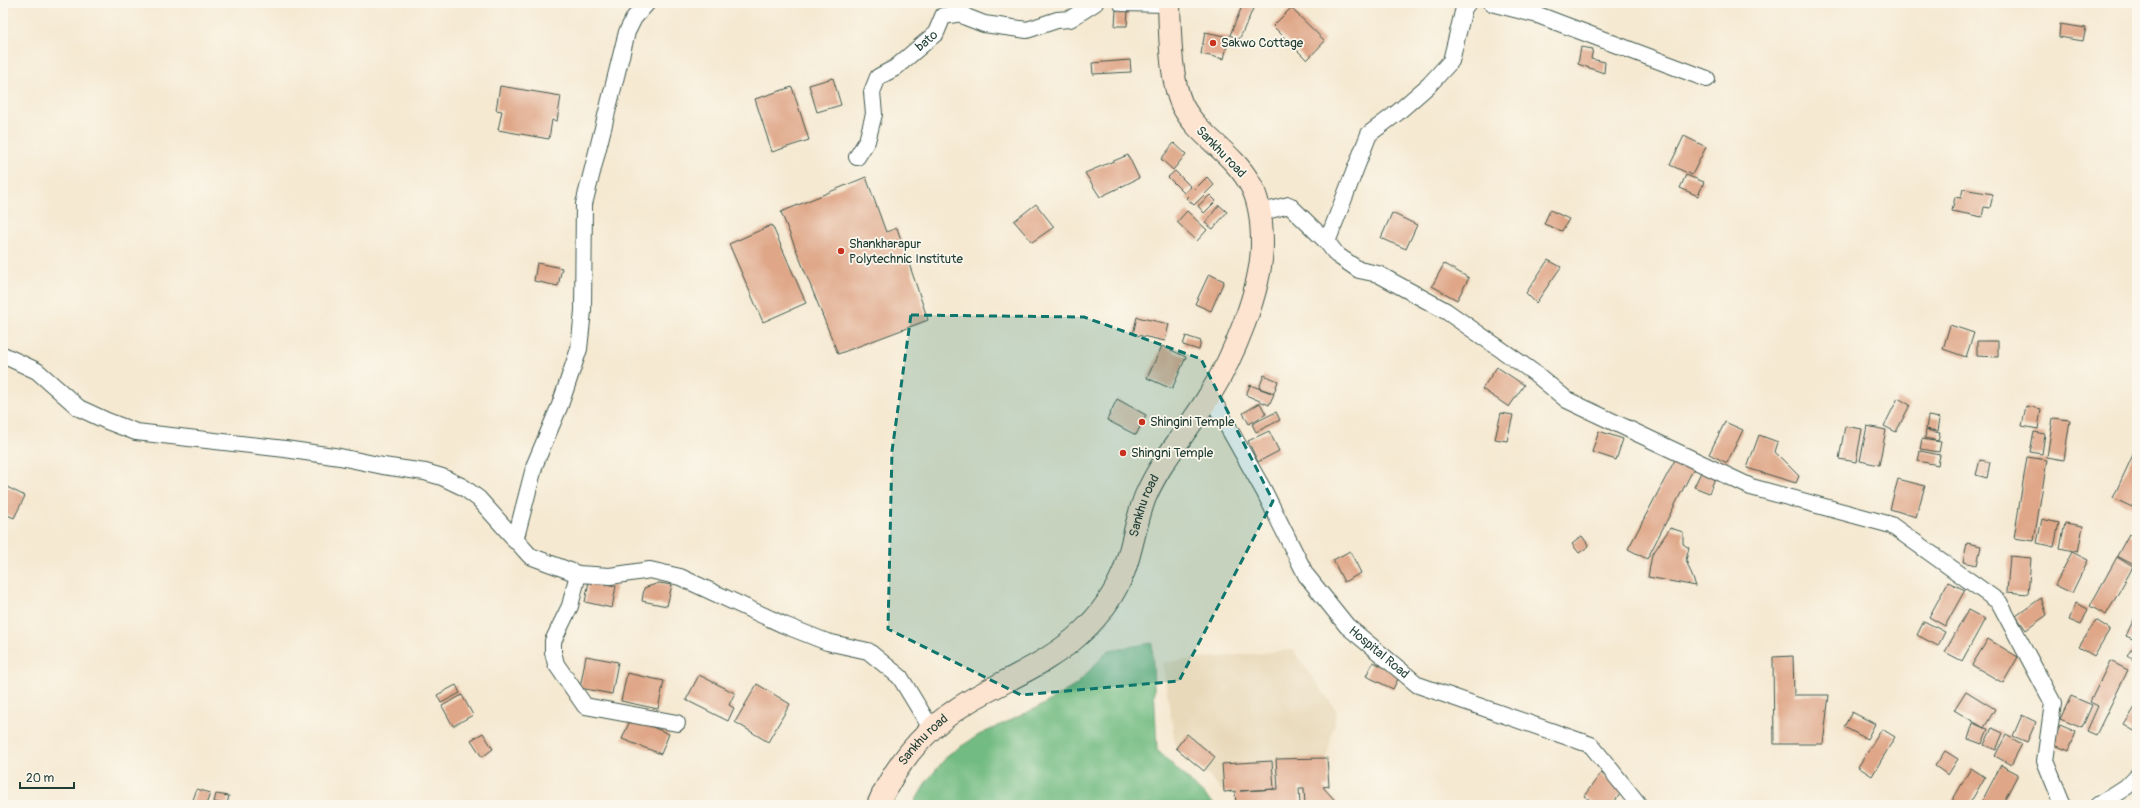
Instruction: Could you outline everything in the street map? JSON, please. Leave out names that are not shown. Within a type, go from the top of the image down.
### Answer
[{"type":"main road","name":"Sankhu road","points":[[878,805],[902,762],[931,728],[968,702],[1056,654],[1082,632],[1100,612],[1123,572],[1146,497],[1161,468],[1210,395],[1232,351],[1248,310],[1262,246],[1260,213],[1250,183],[1236,164],[1193,123],[1182,103],[1173,61],[1169,3]]},
{"type":"street","points":[[516,541],[536,464],[560,405],[579,349],[582,311],[584,204],[627,32],[634,18],[647,3]]},
{"type":"street","name":"bato","points":[[857,157],[867,141],[874,114],[872,92],[878,77],[895,68],[936,32],[943,16],[962,13],[966,17],[984,24],[1027,30],[1057,20],[1070,19],[1095,3]]},
{"type":"street","points":[[1121,3],[1169,3]]},
{"type":"street","points":[[1327,242],[1369,134],[1403,108],[1429,85],[1451,61],[1464,8],[1468,3]]},
{"type":"street","points":[[1490,3],[1538,15],[1707,79]]},
{"type":"street","points":[[1260,213],[1289,205],[1327,242],[1337,255],[1359,270],[1378,274],[1446,311],[1536,374],[1567,400],[1751,487],[1892,525],[1999,602],[2053,703],[2045,761],[2063,805]]},
{"type":"street","points":[[3,355],[37,371],[79,408],[136,432],[293,450],[425,472],[442,477],[463,487],[479,499],[530,556],[578,574],[610,576],[650,570],[680,576],[784,625],[820,639],[868,651],[900,677],[931,728]]},
{"type":"street","name":"Hospital Road","points":[[1210,395],[1264,490],[1306,574],[1347,626],[1418,685],[1591,746],[1639,805]]},
{"type":"street","points":[[578,574],[570,606],[553,641],[556,664],[585,706],[677,723]]},
{"type":"street","points":[[2098,805],[2126,787],[2137,776]]},
{"type":"highlighted area","points":[[911,315],[1084,317],[1201,359],[1273,501],[1179,681],[1021,695],[888,629],[892,451]]},
{"type":"shaded area","points":[[1293,650],[1337,711],[1327,755],[1329,786],[1224,792],[1204,771],[1176,748],[1162,662]]},
{"type":"green space","points":[[1152,643],[1157,750],[1215,805],[913,805],[927,781],[949,754],[979,735],[1041,706],[1076,685],[1109,650]]},
{"type":"building","points":[[1243,4],[1253,9],[1239,40],[1230,35]]},
{"type":"building","points":[[1291,8],[1325,41],[1307,60],[1273,26]]},
{"type":"building","points":[[1116,10],[1128,10],[1127,26],[1115,26]]},
{"type":"building","points":[[2060,24],[2086,28],[2083,41],[2059,37]]},
{"type":"building","points":[[1205,32],[1229,37],[1224,59],[1201,54]]},
{"type":"building","points":[[1581,47],[1593,49],[1591,59],[1605,62],[1604,73],[1578,64]]},
{"type":"building","points":[[1130,60],[1131,72],[1093,74],[1092,63]]},
{"type":"building","points":[[833,78],[841,105],[817,112],[809,85]]},
{"type":"building","points":[[500,86],[561,96],[557,121],[552,120],[549,139],[498,130],[502,111],[496,110]]},
{"type":"building","points":[[792,87],[809,140],[772,152],[755,99]]},
{"type":"building","points":[[1684,136],[1706,147],[1692,175],[1670,165]]},
{"type":"building","points":[[1174,143],[1186,154],[1173,170],[1161,159]]},
{"type":"building","points":[[1128,155],[1139,178],[1100,197],[1085,173]]},
{"type":"building","points":[[1175,171],[1191,187],[1184,193],[1168,177]]},
{"type":"building","points":[[1686,175],[1704,182],[1698,196],[1680,188]]},
{"type":"building","points":[[866,177],[886,232],[897,228],[928,320],[838,354],[781,212]]},
{"type":"building","points":[[1207,177],[1214,185],[1194,205],[1186,198]]},
{"type":"building","points":[[1963,189],[1993,194],[1990,208],[1984,207],[1982,217],[1952,211],[1955,197],[1961,198]]},
{"type":"building","points":[[1210,195],[1216,201],[1204,213],[1198,206]]},
{"type":"building","points":[[1036,204],[1054,227],[1032,242],[1014,221]]},
{"type":"building","points":[[1219,205],[1227,212],[1213,229],[1205,223]]},
{"type":"building","points":[[1550,210],[1569,219],[1562,231],[1544,224]]},
{"type":"building","points":[[1187,211],[1207,230],[1197,241],[1177,222]]},
{"type":"building","points":[[1392,213],[1417,225],[1406,249],[1381,238]]},
{"type":"building","points":[[772,225],[806,303],[763,322],[729,244]]},
{"type":"building","points":[[1548,260],[1561,267],[1536,303],[1526,293]]},
{"type":"building","points":[[537,263],[562,268],[558,286],[534,281]]},
{"type":"building","points":[[1444,264],[1469,278],[1457,300],[1432,286]]},
{"type":"building","points":[[1209,274],[1224,281],[1211,311],[1195,304]]},
{"type":"building","points":[[1137,317],[1169,324],[1165,341],[1133,334]]},
{"type":"building","points":[[1950,325],[1974,333],[1966,357],[1943,349]]},
{"type":"building","points":[[1186,336],[1201,341],[1199,350],[1183,345]]},
{"type":"building","points":[[1977,341],[1998,341],[1998,357],[1977,356]]},
{"type":"building","points":[[1162,346],[1186,357],[1172,389],[1147,378]]},
{"type":"building","points":[[1497,367],[1524,385],[1509,407],[1482,389]]},
{"type":"building","points":[[1264,375],[1278,381],[1274,393],[1259,388]]},
{"type":"building","points":[[1250,385],[1274,394],[1269,405],[1246,395]]},
{"type":"building","points":[[1898,398],[1910,405],[1896,432],[1884,426]]},
{"type":"building","points":[[1117,399],[1146,415],[1136,435],[1107,420]]},
{"type":"building","points":[[1260,403],[1266,414],[1249,424],[1243,413]]},
{"type":"building","points":[[2026,406],[2041,409],[2038,429],[2022,426]]},
{"type":"building","points":[[1276,412],[1280,420],[1256,432],[1252,424]]},
{"type":"building","points":[[1501,413],[1513,415],[1507,441],[1495,439]]},
{"type":"building","points":[[1928,416],[1940,418],[1938,431],[1926,429]]},
{"type":"building","points":[[2053,418],[2070,420],[2064,460],[2047,457]]},
{"type":"building","points":[[1725,422],[1743,430],[1727,463],[1709,454]]},
{"type":"building","points":[[1845,426],[1862,429],[1856,462],[1839,459]]},
{"type":"building","points":[[1867,426],[1886,430],[1879,465],[1860,461]]},
{"type":"building","points":[[1926,430],[1940,433],[1938,441],[1925,438]]},
{"type":"building","points":[[1269,431],[1279,451],[1258,462],[1248,441]]},
{"type":"building","points":[[1599,431],[1623,439],[1616,460],[1592,452]]},
{"type":"building","points":[[2034,432],[2045,434],[2042,454],[2030,452]]},
{"type":"building","points":[[1759,435],[1778,442],[1775,452],[1799,476],[1796,483],[1747,468]]},
{"type":"building","points":[[1922,439],[1941,442],[1939,452],[1920,449]]},
{"type":"building","points":[[2137,446],[2137,495],[2132,507],[2113,498]]},
{"type":"building","points":[[1920,451],[1940,455],[1938,465],[1918,461]]},
{"type":"building","points":[[1677,456],[1695,466],[1647,559],[1628,549]]},
{"type":"building","points":[[2027,457],[2047,460],[2034,541],[2014,538]]},
{"type":"building","points":[[1980,460],[1990,462],[1987,478],[1976,475]]},
{"type":"building","points":[[1702,470],[1716,476],[1709,493],[1694,487]]},
{"type":"building","points":[[1898,479],[1925,486],[1916,517],[1890,509]]},
{"type":"building","points":[[3,485],[25,496],[14,518],[3,513]]},
{"type":"building","points":[[2042,519],[2059,523],[2054,547],[2037,543]]},
{"type":"building","points":[[2065,523],[2083,526],[2078,552],[2060,548]]},
{"type":"building","points":[[1670,528],[1683,532],[1683,544],[1689,548],[1686,560],[1696,586],[1648,577],[1652,555]]},
{"type":"building","points":[[2129,534],[2137,538],[2137,559],[2134,565],[2117,556]]},
{"type":"building","points":[[1582,536],[1589,546],[1579,553],[1572,544]]},
{"type":"building","points":[[1967,543],[1981,546],[1977,565],[1963,562]]},
{"type":"building","points":[[1350,551],[1361,573],[1344,582],[1333,560]]},
{"type":"building","points":[[2072,552],[2088,560],[2072,593],[2055,585]]},
{"type":"building","points":[[2010,556],[2031,558],[2028,594],[2007,592]]},
{"type":"building","points":[[2117,557],[2133,567],[2106,615],[2090,606]]},
{"type":"building","points":[[589,581],[616,586],[612,608],[585,602]]},
{"type":"building","points":[[1948,582],[1965,590],[1945,626],[1929,617]]},
{"type":"building","points":[[659,583],[672,585],[667,606],[642,601],[644,588]]},
{"type":"building","points":[[2041,598],[2047,615],[2026,630],[2016,616]]},
{"type":"building","points":[[2076,603],[2088,609],[2081,625],[2069,620]]},
{"type":"building","points":[[1968,610],[1985,619],[1962,661],[1945,652]]},
{"type":"building","points":[[2137,612],[2137,641],[2126,636]]},
{"type":"building","points":[[2096,620],[2110,629],[2094,656],[2079,647]]},
{"type":"building","points":[[1924,621],[1945,632],[1938,646],[1917,635]]},
{"type":"building","points":[[1988,639],[2018,657],[2003,683],[1972,665]]},
{"type":"building","points":[[2135,645],[2137,646],[2137,663],[2127,655]]},
{"type":"building","points":[[586,656],[618,662],[612,694],[580,688]]},
{"type":"building","points":[[1793,656],[1794,695],[1829,695],[1823,744],[1774,744],[1773,657]]},
{"type":"building","points":[[2110,661],[2128,670],[2096,735],[2087,731],[2098,706],[2090,702]]},
{"type":"building","points":[[1373,662],[1400,675],[1393,689],[1366,676]]},
{"type":"building","points":[[627,673],[664,681],[658,709],[621,701]]},
{"type":"building","points":[[699,675],[735,693],[729,705],[734,708],[728,721],[686,700]]},
{"type":"building","points":[[757,684],[790,704],[768,742],[735,722]]},
{"type":"building","points":[[456,685],[460,693],[441,703],[437,695]]},
{"type":"building","points":[[1966,691],[1995,709],[1984,728],[1954,710]]},
{"type":"building","points":[[462,695],[473,715],[453,726],[442,706]]},
{"type":"building","points":[[2071,696],[2092,705],[2082,728],[2060,719]]},
{"type":"building","points":[[2137,704],[2137,730],[2136,732],[2124,725]]},
{"type":"building","points":[[1852,712],[1875,724],[1867,739],[1844,727]]},
{"type":"building","points":[[2022,715],[2036,722],[2027,742],[2013,736]]},
{"type":"building","points":[[631,718],[669,734],[661,754],[622,739]]},
{"type":"building","points":[[1973,723],[1988,729],[1982,744],[1968,739]]},
{"type":"building","points":[[2060,725],[2076,732],[2069,751],[2052,744]]},
{"type":"building","points":[[1992,728],[2003,733],[1996,750],[1984,745]]},
{"type":"building","points":[[1882,729],[1895,737],[1872,776],[1858,767]]},
{"type":"building","points":[[483,733],[493,749],[482,757],[471,740]]},
{"type":"building","points":[[1187,734],[1215,757],[1204,771],[1176,748]]},
{"type":"building","points":[[2006,735],[2022,744],[2011,765],[1995,756]]},
{"type":"building","points":[[1945,751],[1958,759],[1948,775],[1935,766]]},
{"type":"building","points":[[1327,758],[1329,786],[1323,787],[1339,805],[1305,805],[1304,788],[1299,788],[1300,805],[1236,805],[1235,791],[1224,792],[1222,764],[1272,761],[1274,789],[1240,791],[1278,789],[1276,759]]},
{"type":"building","points":[[2001,765],[2018,774],[2002,805],[1980,805]]},
{"type":"building","points":[[1971,768],[1985,777],[1969,805],[1959,805],[1952,801]]},
{"type":"building","points":[[1601,773],[1623,790],[1612,805],[1597,805],[1584,796]]},
{"type":"building","points":[[197,789],[210,793],[206,805],[191,805]]},
{"type":"building","points":[[216,794],[229,796],[227,804],[214,802]]},
{"type":"place","name":"Sakwo Cottage","points":[[1213,43]]},
{"type":"place","name":"Shankharapur Polytechnic Institute","points":[[841,251]]},
{"type":"place","name":"Shingini Temple","points":[[1142,422]]},
{"type":"place","name":"Shingni Temple","points":[[1123,453]]}]
